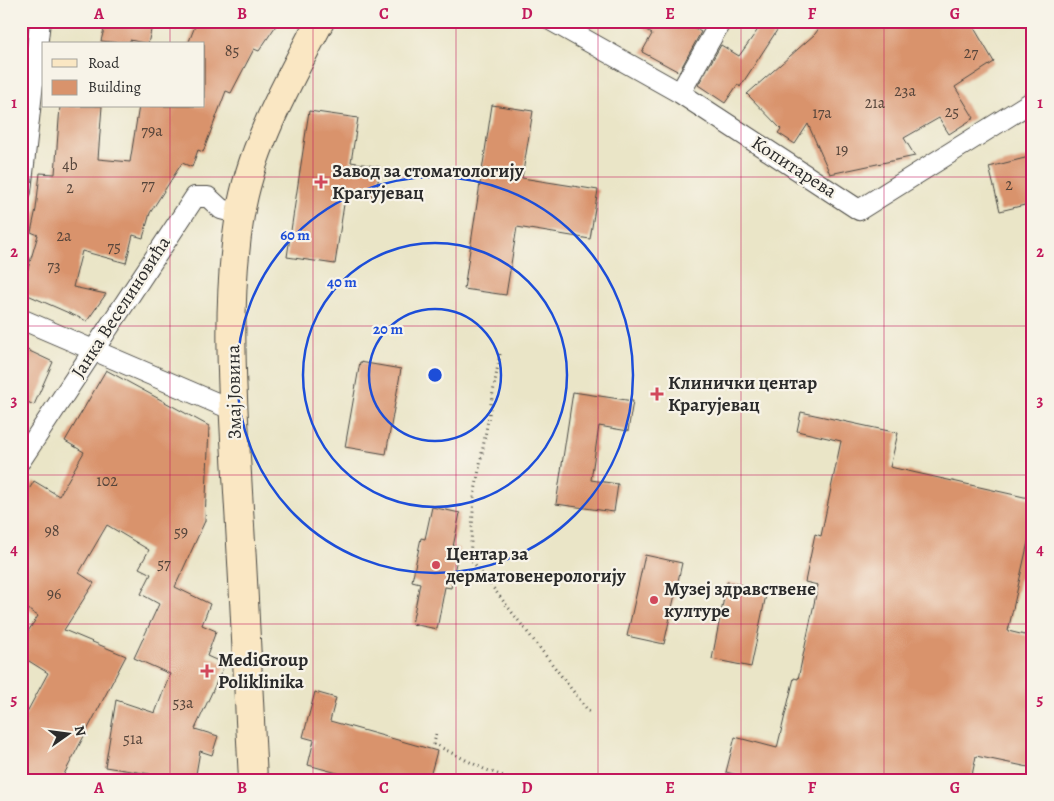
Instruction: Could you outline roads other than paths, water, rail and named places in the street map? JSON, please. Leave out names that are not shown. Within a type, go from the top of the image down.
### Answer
[{"type":"main road","name":"Змај Јовина","points":[[254,780],[233,410],[232,310],[240,214],[264,133],[320,21]]},
{"type":"street","points":[[21,191],[40,21]]},
{"type":"street","name":"Копитарева","points":[[552,21],[680,93],[859,210],[1033,101]]},
{"type":"street","points":[[680,93],[721,21]]},
{"type":"street","name":"Јанка Веселиновића","points":[[21,460],[194,197],[208,197],[221,209],[240,214]]},
{"type":"street","points":[[21,318],[233,410]]},
{"type":"place","name":"Завод за стоматологију Крагујевац","points":[[321,182]]},
{"type":"place","name":"Клинички центар Крагујевац","points":[[657,394]]},
{"type":"place","name":"Центар за дерматовенерологију","points":[[436,565]]},
{"type":"place","name":"Музеј здравствене културе","points":[[654,600]]},
{"type":"place","name":"MediGroup Poliklinika","points":[[207,671]]}]
